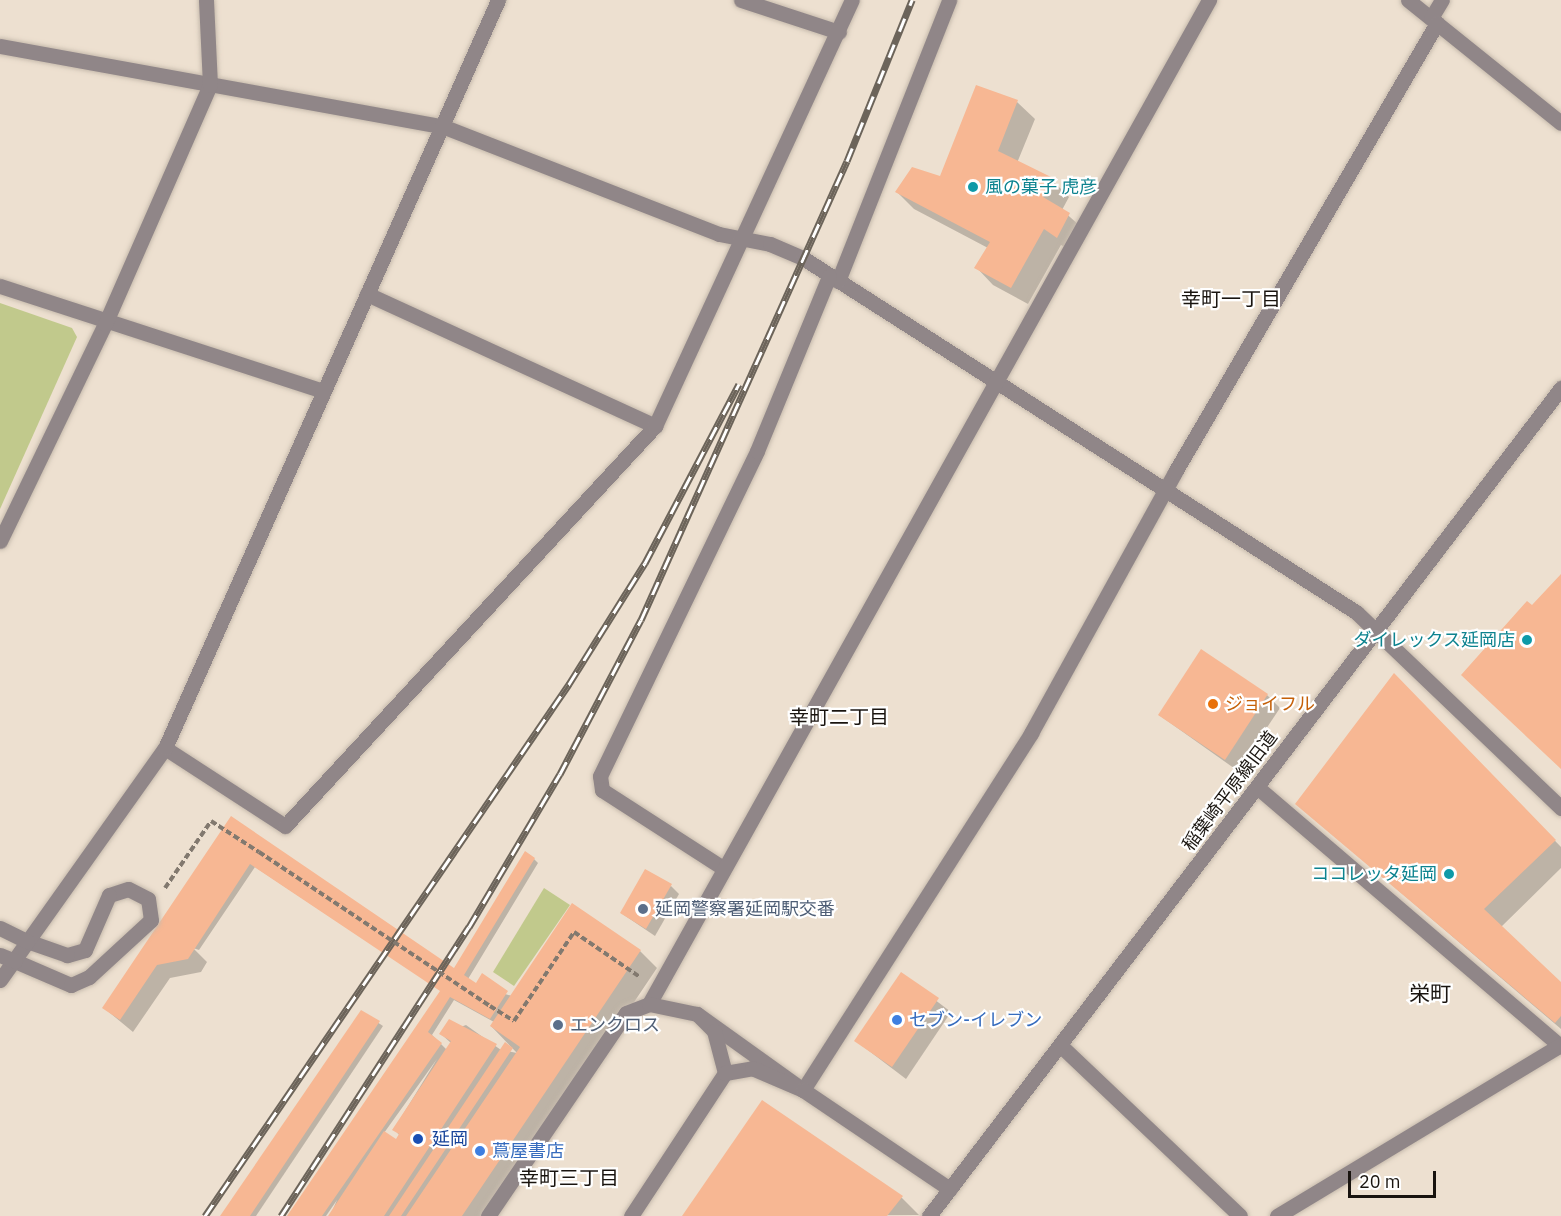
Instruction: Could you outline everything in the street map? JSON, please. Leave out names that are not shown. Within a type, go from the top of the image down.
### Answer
[{"type":"street","points":[[0,541],[105,324],[210,85],[207,0]]},
{"type":"street","points":[[0,980],[165,748],[498,0]]},
{"type":"street","points":[[741,0],[839,32]]},
{"type":"street","points":[[165,748],[285,826],[655,426],[852,0]]},
{"type":"street","points":[[723,868],[602,790],[600,776],[757,451],[833,278],[949,0]]},
{"type":"street","points":[[649,1004],[1209,0]]},
{"type":"street","points":[[1408,0],[1561,123]]},
{"type":"street","points":[[803,1090],[1031,733],[1434,20],[1442,0]]},
{"type":"street","points":[[0,46],[442,126],[718,234],[743,236],[770,244],[833,278],[1356,612],[1561,808]]},
{"type":"street","points":[[0,286],[105,324],[323,391]]},
{"type":"street","points":[[367,294],[655,426]]},
{"type":"street","name":"稲葉崎平原線旧道","points":[[929,1216],[1561,388]]},
{"type":"street","points":[[1257,788],[1561,1046],[1277,1216]]},
{"type":"street","points":[[0,928],[67,956],[85,950],[109,895],[128,889],[148,899],[151,920],[80,981],[70,985],[0,955]]},
{"type":"street","points":[[488,1216],[626,1013],[649,1004],[697,1014],[803,1090],[950,1189]]},
{"type":"street","points":[[697,1014],[714,1031],[725,1073]]},
{"type":"street","points":[[1060,1045],[1240,1216]]},
{"type":"street","points":[[631,1216],[725,1073],[752,1068],[803,1090]]},
{"type":"path","points":[[232,834],[514,1021],[574,932],[657,989]]},
{"type":"green space","points":[[0,303],[72,328],[77,337],[0,509]]},
{"type":"green space","points":[[544,888],[570,905],[514,986],[493,972]]},
{"type":"building","name":"風の菓子 虎彦","points":[[976,85],[1018,100],[998,151],[1053,178],[1043,197],[1070,213],[1057,238],[1044,229],[1011,288],[974,268],[990,242],[895,192],[912,167],[940,176]]},
{"type":"building","name":"ダイレックス延岡店","points":[[1561,574],[1561,769],[1461,675],[1527,601],[1532,605]]},
{"type":"building","name":"ジョイフル","points":[[1201,649],[1268,694],[1225,760],[1158,715]]},
{"type":"building","name":"ココレッタ延岡","points":[[1394,673],[1556,840],[1484,909],[1561,982],[1561,1016],[1555,1023],[1295,804]]},
{"type":"building","points":[[231,816],[454,968],[525,851],[535,858],[464,975],[476,983],[482,973],[508,991],[490,1019],[450,997],[428,1032],[442,1043],[322,1216],[287,1216],[440,991],[250,864],[188,959],[157,965],[120,1020],[102,1008]]},
{"type":"building","points":[[645,869],[672,884],[646,929],[620,913]]},
{"type":"building","points":[[572,903],[641,950],[462,1216],[406,1216],[520,1047],[490,1026]]},
{"type":"building","name":"セブン-イレブン","points":[[901,972],[939,998],[892,1067],[854,1041]]},
{"type":"building","points":[[361,1010],[380,1021],[250,1216],[220,1216]]},
{"type":"building","points":[[449,1019],[497,1044],[384,1216],[328,1216],[384,1131],[396,1139],[399,1134],[392,1130],[451,1041],[439,1034]]},
{"type":"building","points":[[505,1042],[513,1048],[401,1216],[389,1216]]},
{"type":"building","points":[[762,1100],[903,1196],[887,1216],[682,1216]]},
{"type":"railway","points":[[281,1216],[469,927],[560,774],[641,620],[847,161],[912,0]]},
{"type":"railway","points":[[205,1216],[569,684],[645,563],[739,384]]},
{"type":"place","name":"風の菓子 虎彦","points":[[973,187]]},
{"type":"place","name":"ダイレックス延岡店","points":[[1527,640]]},
{"type":"place","name":"ジョイフル","points":[[1213,704]]},
{"type":"place","name":"ココレッタ延岡","points":[[1449,874]]},
{"type":"place","name":"延岡警察署延岡駅交番","points":[[643,909]]},
{"type":"place","name":"セブン-イレブン","points":[[897,1020]]},
{"type":"place","name":"エンクロス","points":[[558,1025]]},
{"type":"place","name":"延岡","points":[[418,1139]]},
{"type":"place","name":"蔦屋書店","points":[[480,1151]]},
{"type":"district","name":"幸町一丁目","points":[[1231,298]]},
{"type":"district","name":"幸町二丁目","points":[[839,716]]},
{"type":"district","name":"栄町","points":[[1430,993]]},
{"type":"district","name":"幸町三丁目","points":[[569,1177]]}]
